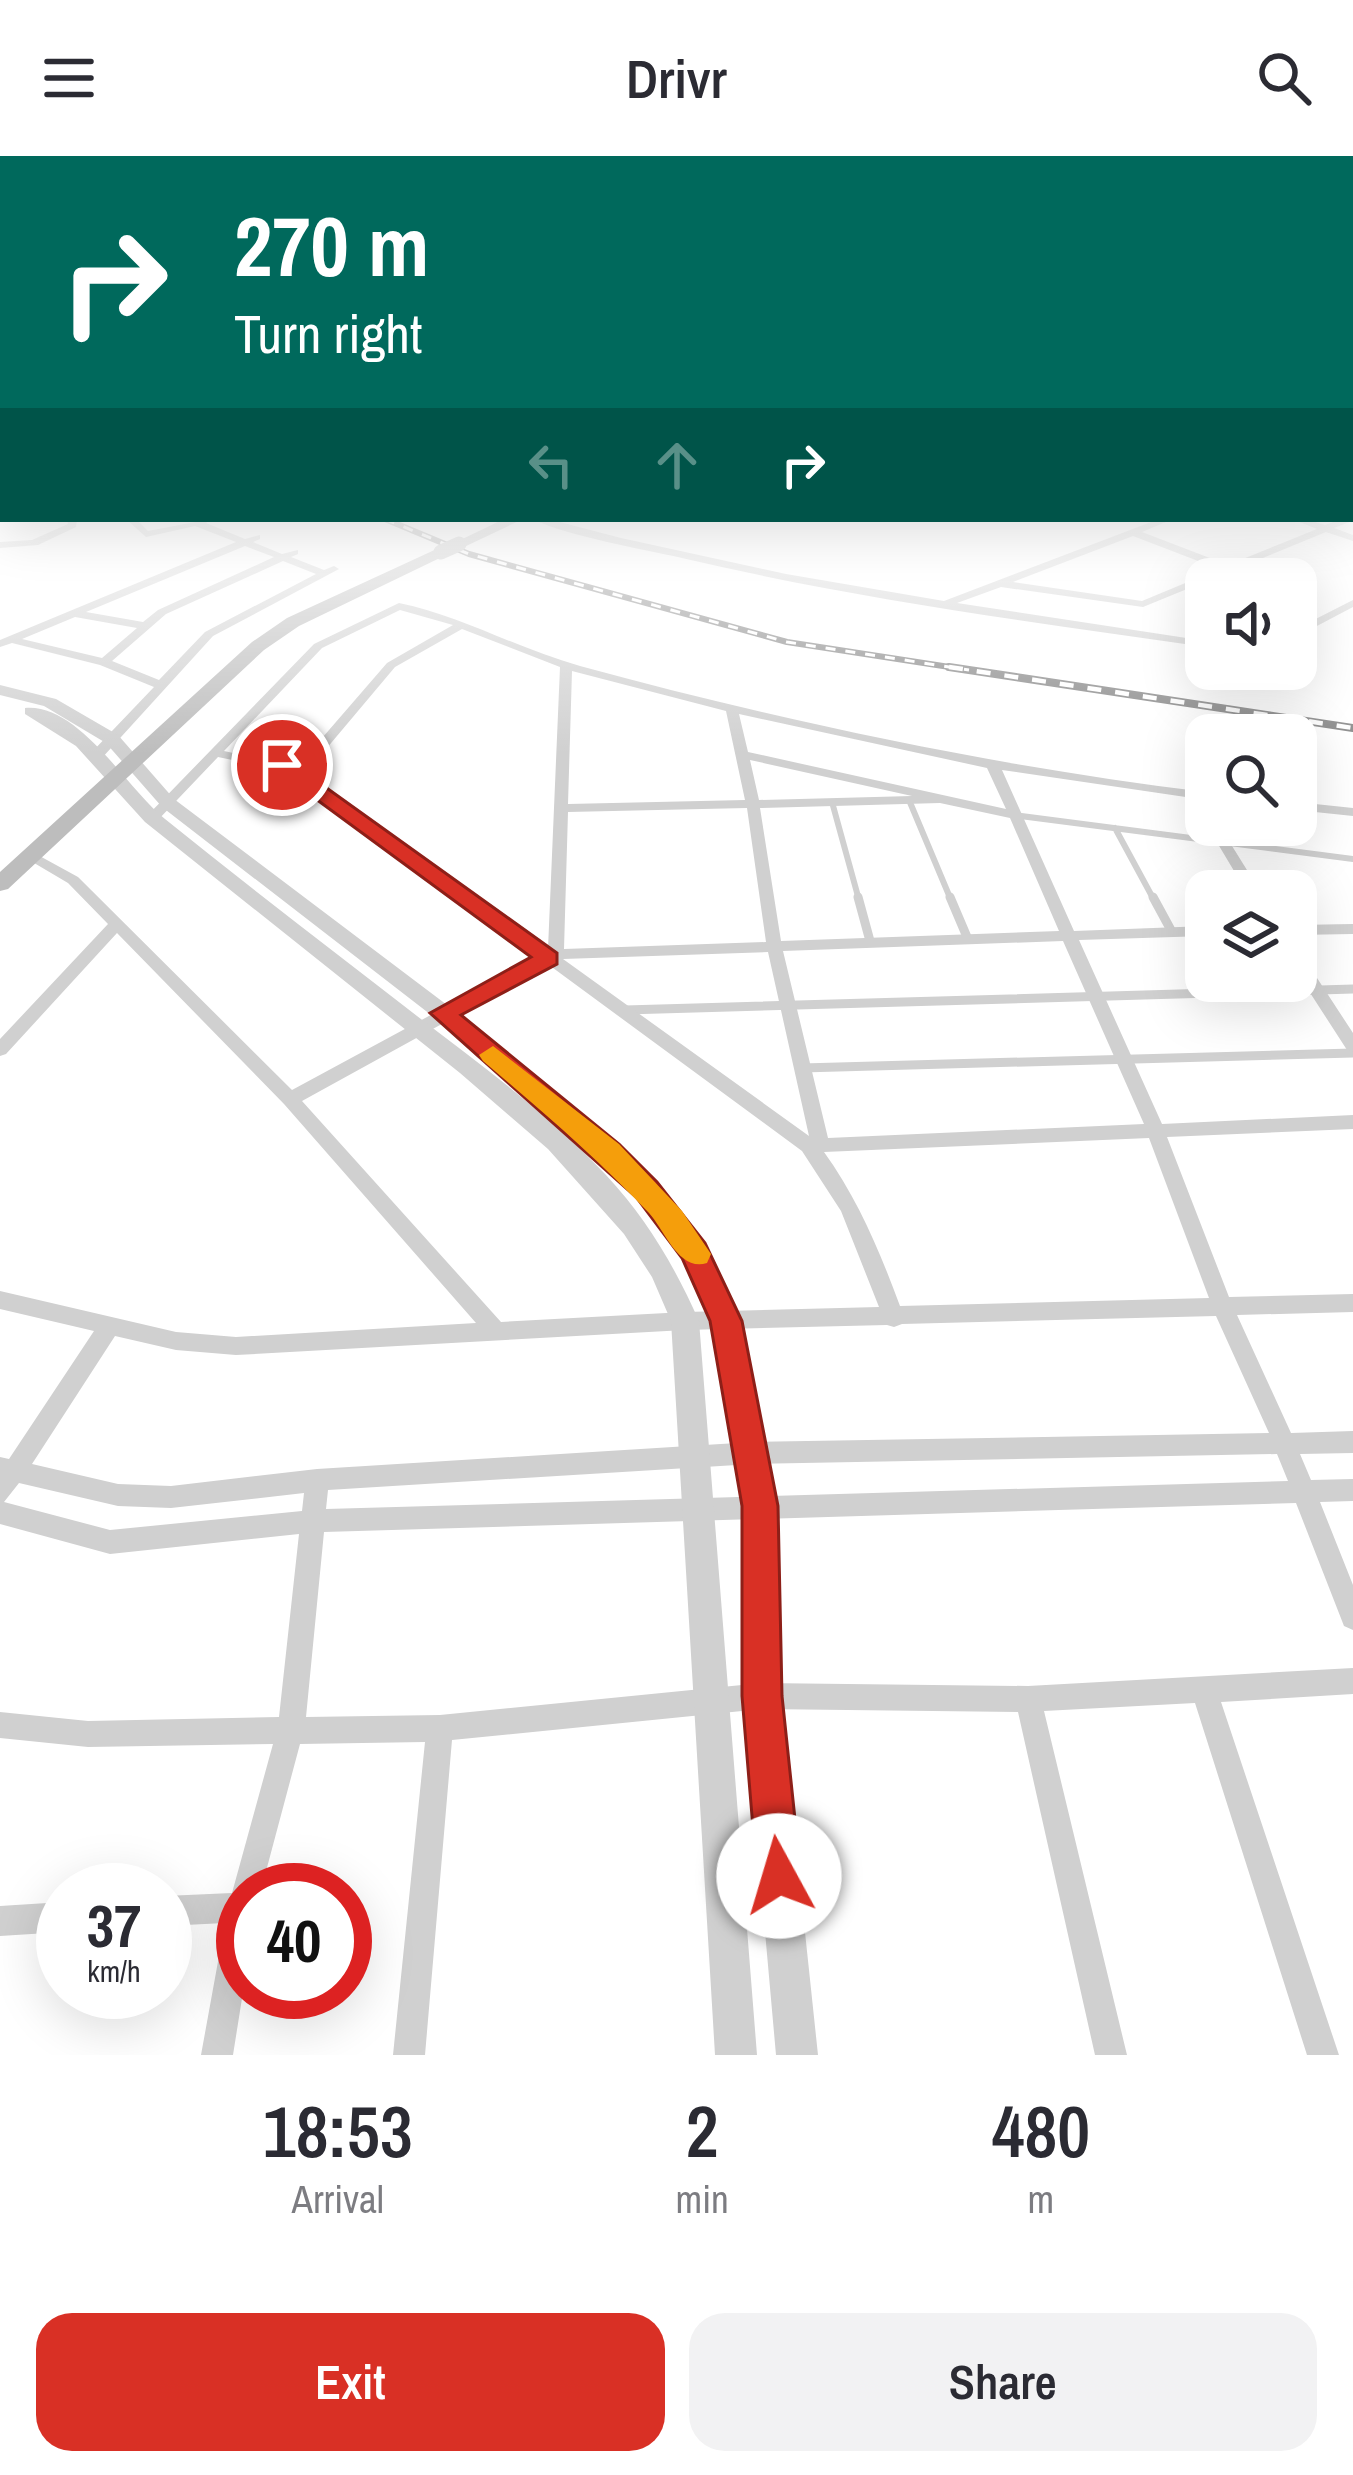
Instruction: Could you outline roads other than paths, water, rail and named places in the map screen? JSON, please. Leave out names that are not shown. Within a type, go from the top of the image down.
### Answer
[{"type":"main road","points":[[0,884],[226,672],[283,629],[391,577]]},
{"type":"street","points":[[3,640],[162,577]]},
{"type":"street","points":[[104,662],[172,606],[239,577]]},
{"type":"street","points":[[104,747],[158,684],[218,627],[319,577]]},
{"type":"street","points":[[791,577],[1185,641]]},
{"type":"street","points":[[943,605],[1015,577]]},
{"type":"street","points":[[998,583],[1143,604],[1185,586]]},
{"type":"street","points":[[1317,623],[1353,603]]},
{"type":"street","points":[[160,811],[326,641],[399,606],[566,666],[731,706],[992,764],[1185,793]]},
{"type":"street","points":[[73,613],[145,626]]},
{"type":"street","points":[[297,775],[391,665],[459,626]]},
{"type":"street","points":[[3,640],[104,662],[158,684]]},
{"type":"street","points":[[552,956],[566,666]]},
{"type":"street","points":[[0,690],[50,702],[104,747],[160,811],[560,1147],[652,1248],[674,1286],[685,1321],[736,2055]]},
{"type":"street","points":[[0,703],[50,718],[104,747]]},
{"type":"street","points":[[731,706],[814,1146]]},
{"type":"street","points":[[214,753],[274,763],[297,775],[814,1146],[862,1227],[894,1318]]},
{"type":"street","points":[[741,754],[1013,814]]},
{"type":"street","points":[[992,764],[1155,1129],[1223,1308],[1284,1442],[1353,1617]]},
{"type":"street","points":[[560,808],[935,800]]},
{"type":"street","points":[[1317,808],[1353,812]]},
{"type":"street","points":[[160,811],[443,1013],[609,1152],[647,1190],[694,1251],[726,1321],[760,1506],[762,1696],[797,2055]]},
{"type":"street","points":[[31,857],[73,880],[290,1099],[496,1331]]},
{"type":"street","points":[[0,1050],[117,925]]},
{"type":"street","points":[[1317,930],[1353,929]]},
{"type":"street","points":[[290,1099],[552,956],[1185,932]]},
{"type":"street","points":[[1317,990],[1353,1049]]},
{"type":"street","points":[[814,1146],[1353,1122]]},
{"type":"street","points":[[0,1300],[176,1341],[236,1346],[685,1321],[1353,1303]]},
{"type":"street","points":[[109,1327],[4,1477],[143,1497],[317,1480],[753,1453],[1353,1442]]},
{"type":"street","points":[[253,1863],[291,1729],[317,1480]]},
{"type":"street","points":[[0,1512],[110,1541],[314,1521],[1353,1490]]},
{"type":"street","points":[[0,1725],[88,1734],[440,1728],[762,1696],[1028,1699],[1353,1681]]},
{"type":"street","points":[[1204,1688],[1323,2055]]},
{"type":"street","points":[[1028,1699],[1111,2055]]},
{"type":"street","points":[[409,2055],[440,1728]]},
{"type":"street","points":[[0,1921],[36,1919]]},
{"type":"street","points":[[217,2055],[223,2019]]},
{"type":"lane","points":[[909,800],[967,937]]},
{"type":"lane","points":[[832,802],[870,941]]},
{"type":"lane","points":[[1013,814],[1185,838]]},
{"type":"lane","points":[[1115,828],[1172,932]]},
{"type":"lane","points":[[1247,846],[1353,859]]},
{"type":"lane","points":[[1317,990],[1353,989]]},
{"type":"lane","points":[[620,1010],[1185,994]]},
{"type":"lane","points":[[802,1068],[1353,1049]]},
{"type":"railway","points":[[551,577],[787,642],[969,670]]},
{"type":"railway","points":[[949,667],[1353,728]]}]
